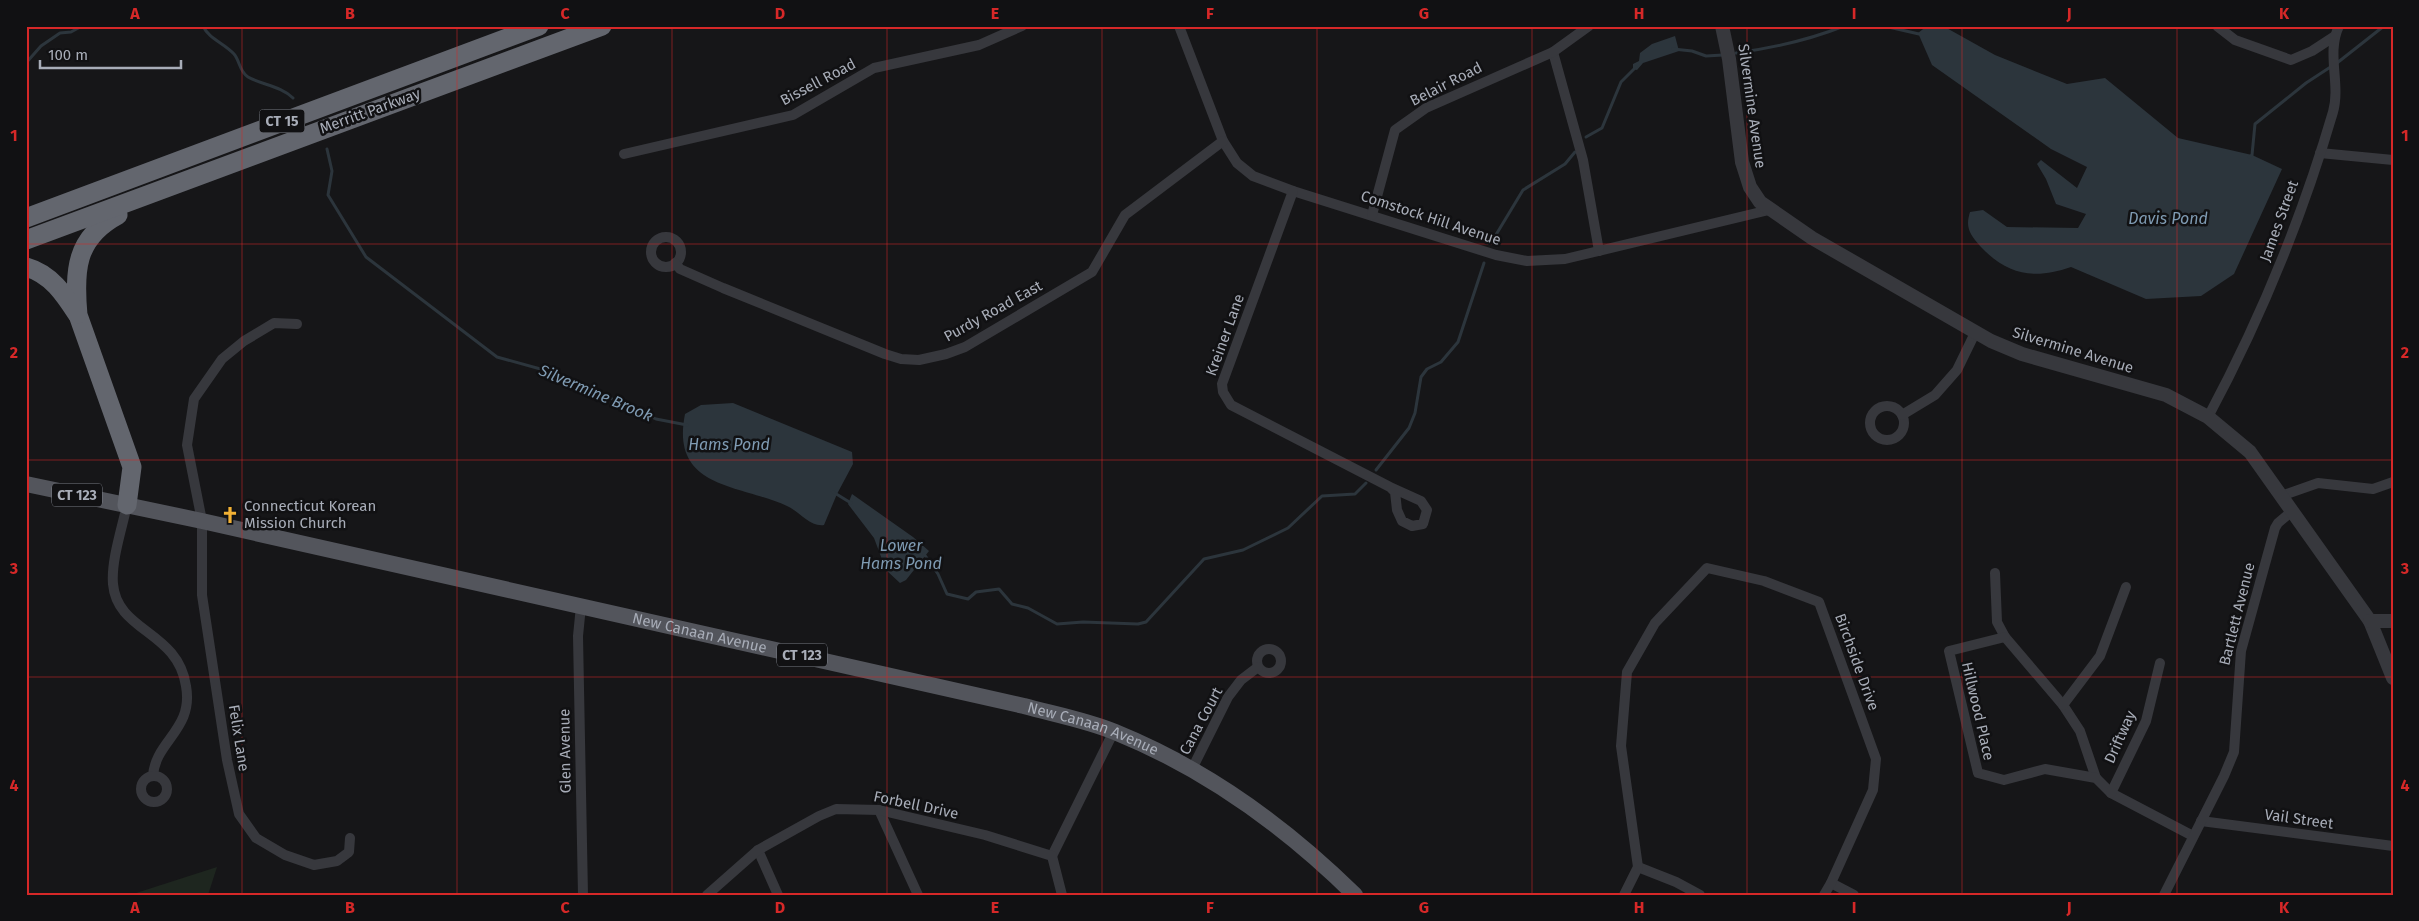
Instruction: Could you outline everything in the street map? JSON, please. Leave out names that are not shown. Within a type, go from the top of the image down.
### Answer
[{"type":"highway","name":"Merritt Parkway","points":[[26,218],[539,26]]},
{"type":"highway","name":"Merritt Parkway","points":[[26,240],[602,26]]},
{"type":"highway","points":[[78,315],[76,270],[87,241],[99,226],[167,188]]},
{"type":"highway","points":[[26,268],[48,277],[56,284],[78,315],[132,467],[127,505]]},
{"type":"main road","name":"New Canaan Avenue","points":[[26,484],[202,521],[1024,706],[1114,731],[1192,769],[1294,838],[1355,895]]},
{"type":"street","name":"Bissell Road","points":[[624,154],[793,115],[874,68],[979,44],[1022,26]]},
{"type":"street","name":"Comstock Hill Avenue","points":[[1179,26],[1223,141],[1237,163],[1253,176],[1293,191],[1511,259],[1544,261],[1599,251],[1769,210]]},
{"type":"street","name":"Belair Road","points":[[1372,215],[1394,130],[1426,108],[1553,52],[1589,26]]},
{"type":"street","name":"Silvermine Avenue","points":[[1722,26],[1729,59],[1737,134],[1744,172],[1756,196],[1769,210],[1975,333],[2022,354],[2166,395],[2208,417],[2250,452],[2291,512],[2370,620],[2393,678]]},
{"type":"street","points":[[2216,26],[2235,40],[2291,60],[2312,51],[2337,31]]},
{"type":"street","name":"James Street","points":[[2208,417],[2263,306],[2287,247],[2320,153],[2334,109],[2333,49],[2337,31]]},
{"type":"street","points":[[1553,52],[1583,160],[1599,251]]},
{"type":"street","name":"Purdy Road East","points":[[675,263],[680,270],[885,354],[901,359],[932,358],[965,347],[1092,272],[1125,215],[1223,141]]},
{"type":"street","points":[[2320,153],[2393,160]]},
{"type":"street","name":"Kreiner Lane","points":[[1293,191],[1222,384],[1223,392],[1231,405],[1390,487]]},
{"type":"street","name":"Felix Lane","points":[[297,324],[274,323],[222,358],[194,399],[187,445],[202,521],[202,595],[227,760],[239,814],[256,838],[285,856],[314,864],[337,861],[349,852],[350,838]]},
{"type":"street","points":[[1902,415],[1935,395],[1957,370],[1975,333]]},
{"type":"street","points":[[2281,496],[2318,483],[2372,489],[2393,482]]},
{"type":"street","points":[[127,505],[112,579],[114,594],[134,622],[167,646],[174,655],[183,672],[188,694],[184,717],[176,734],[158,757],[154,766],[154,776]]},
{"type":"street","name":"Bartlett Avenue","points":[[2164,895],[2224,776],[2234,752],[2237,731],[2238,678],[2244,638],[2275,528],[2291,512]]},
{"type":"street","name":"Birchside Drive","points":[[1638,867],[1620,746],[1628,672],[1655,622],[1707,568],[1764,581],[1819,602],[1876,759],[1873,790],[1824,895]]},
{"type":"street","points":[[1995,572],[1997,622],[2005,637],[2063,705],[2080,730],[2096,778],[2111,793],[2193,836]]},
{"type":"street","points":[[2063,705],[2100,656],[2126,587]]},
{"type":"street","name":"Glen Avenue","points":[[581,606],[578,636],[583,895]]},
{"type":"street","points":[[2370,620],[2393,621]]},
{"type":"street","name":"Hillwood Place","points":[[2005,637],[1949,651],[1978,774],[2004,780],[2045,769],[2096,778]]},
{"type":"street","name":"Driftway","points":[[2111,793],[2146,721],[2160,663]]},
{"type":"street","name":"Cana Court","points":[[1192,769],[1228,697],[1241,680],[1258,667]]},
{"type":"street","points":[[1062,895],[1052,856],[1114,731]]},
{"type":"street","name":"Forbell Drive","points":[[707,895],[758,850],[819,816],[836,809],[879,810],[985,835],[1052,856]]},
{"type":"street","points":[[879,810],[918,895]]},
{"type":"street","name":"Vail Street","points":[[2201,821],[2393,846]]},
{"type":"street","points":[[758,850],[778,895]]},
{"type":"street","points":[[1624,895],[1638,867],[1676,882],[1700,895]]},
{"type":"street","points":[[1831,883],[1854,895]]},
{"type":"shaded area","points":[[217,867],[208,895],[130,895]]},
{"type":"water","name":"Davis Pond","points":[[1927,26],[1943,26],[1995,55],[2067,84],[2105,78],[2178,138],[2252,155],[2282,169],[2234,274],[2201,296],[2146,299],[2071,267],[2058,271],[2033,274],[2011,269],[1990,256],[1976,242],[1969,230],[1970,212],[1983,210],[2007,227],[2078,228],[2086,214],[2056,204],[2046,179],[2037,164],[2041,160],[2077,188],[2087,167],[2051,149],[1932,65],[1918,33]]},
{"type":"water","points":[[1675,36],[1679,51],[1643,63],[1637,70],[1633,69],[1633,64],[1639,61],[1640,53],[1652,44]]},
{"type":"water","name":"Hams Pond","points":[[733,403],[852,452],[853,464],[837,494],[824,525],[814,524],[787,506],[712,480],[698,470],[688,457],[683,439],[685,414],[701,405]]},
{"type":"water","name":"Lower Hams Pond","points":[[852,494],[913,537],[929,551],[906,580],[900,583],[886,570],[874,538],[848,504]]},
{"type":"waterway","name":"Silvermine Brook","points":[[26,63],[41,46],[60,33],[71,32],[82,26]]},
{"type":"waterway","name":"Silvermine Brook","points":[[203,26],[213,38],[234,54],[243,72],[248,77],[277,88],[293,98]]},
{"type":"waterway","name":"Silvermine Brook","points":[[1736,53],[1791,43],[1844,26]]},
{"type":"waterway","name":"Silvermine Brook","points":[[1858,26],[1877,26]]},
{"type":"waterway","points":[[1884,26],[1919,34]]},
{"type":"waterway","points":[[2337,63],[2384,26]]},
{"type":"waterway","name":"Silvermine Brook","points":[[1673,49],[1692,51],[1706,56],[1723,55]]},
{"type":"waterway","points":[[2249,157],[2252,155],[2255,124],[2306,83],[2332,66]]},
{"type":"waterway","name":"Silvermine Brook","points":[[1586,137],[1602,128],[1621,82],[1636,67]]},
{"type":"waterway","name":"Silvermine Brook","points":[[327,149],[332,171],[328,195],[366,257],[497,357],[555,373],[656,419],[687,425]]},
{"type":"waterway","name":"Silvermine Brook","points":[[1491,243],[1523,190],[1565,164],[1575,152]]},
{"type":"waterway","name":"Silvermine Brook","points":[[1376,470],[1409,428],[1415,413],[1421,377],[1427,369],[1441,362],[1458,342],[1484,263]]},
{"type":"waterway","name":"Silvermine Brook","points":[[924,554],[938,574],[947,594],[968,599],[976,592],[999,589],[1012,604],[1028,608],[1057,624],[1083,622],[1138,624],[1146,622],[1204,559],[1243,550],[1288,528],[1322,496],[1355,494],[1366,483]]},
{"type":"waterway","name":"Silvermine Brook","points":[[833,492],[851,503]]},
{"type":"place","name":"Connecticut Korean Mission Church","points":[[230,515]]}]
